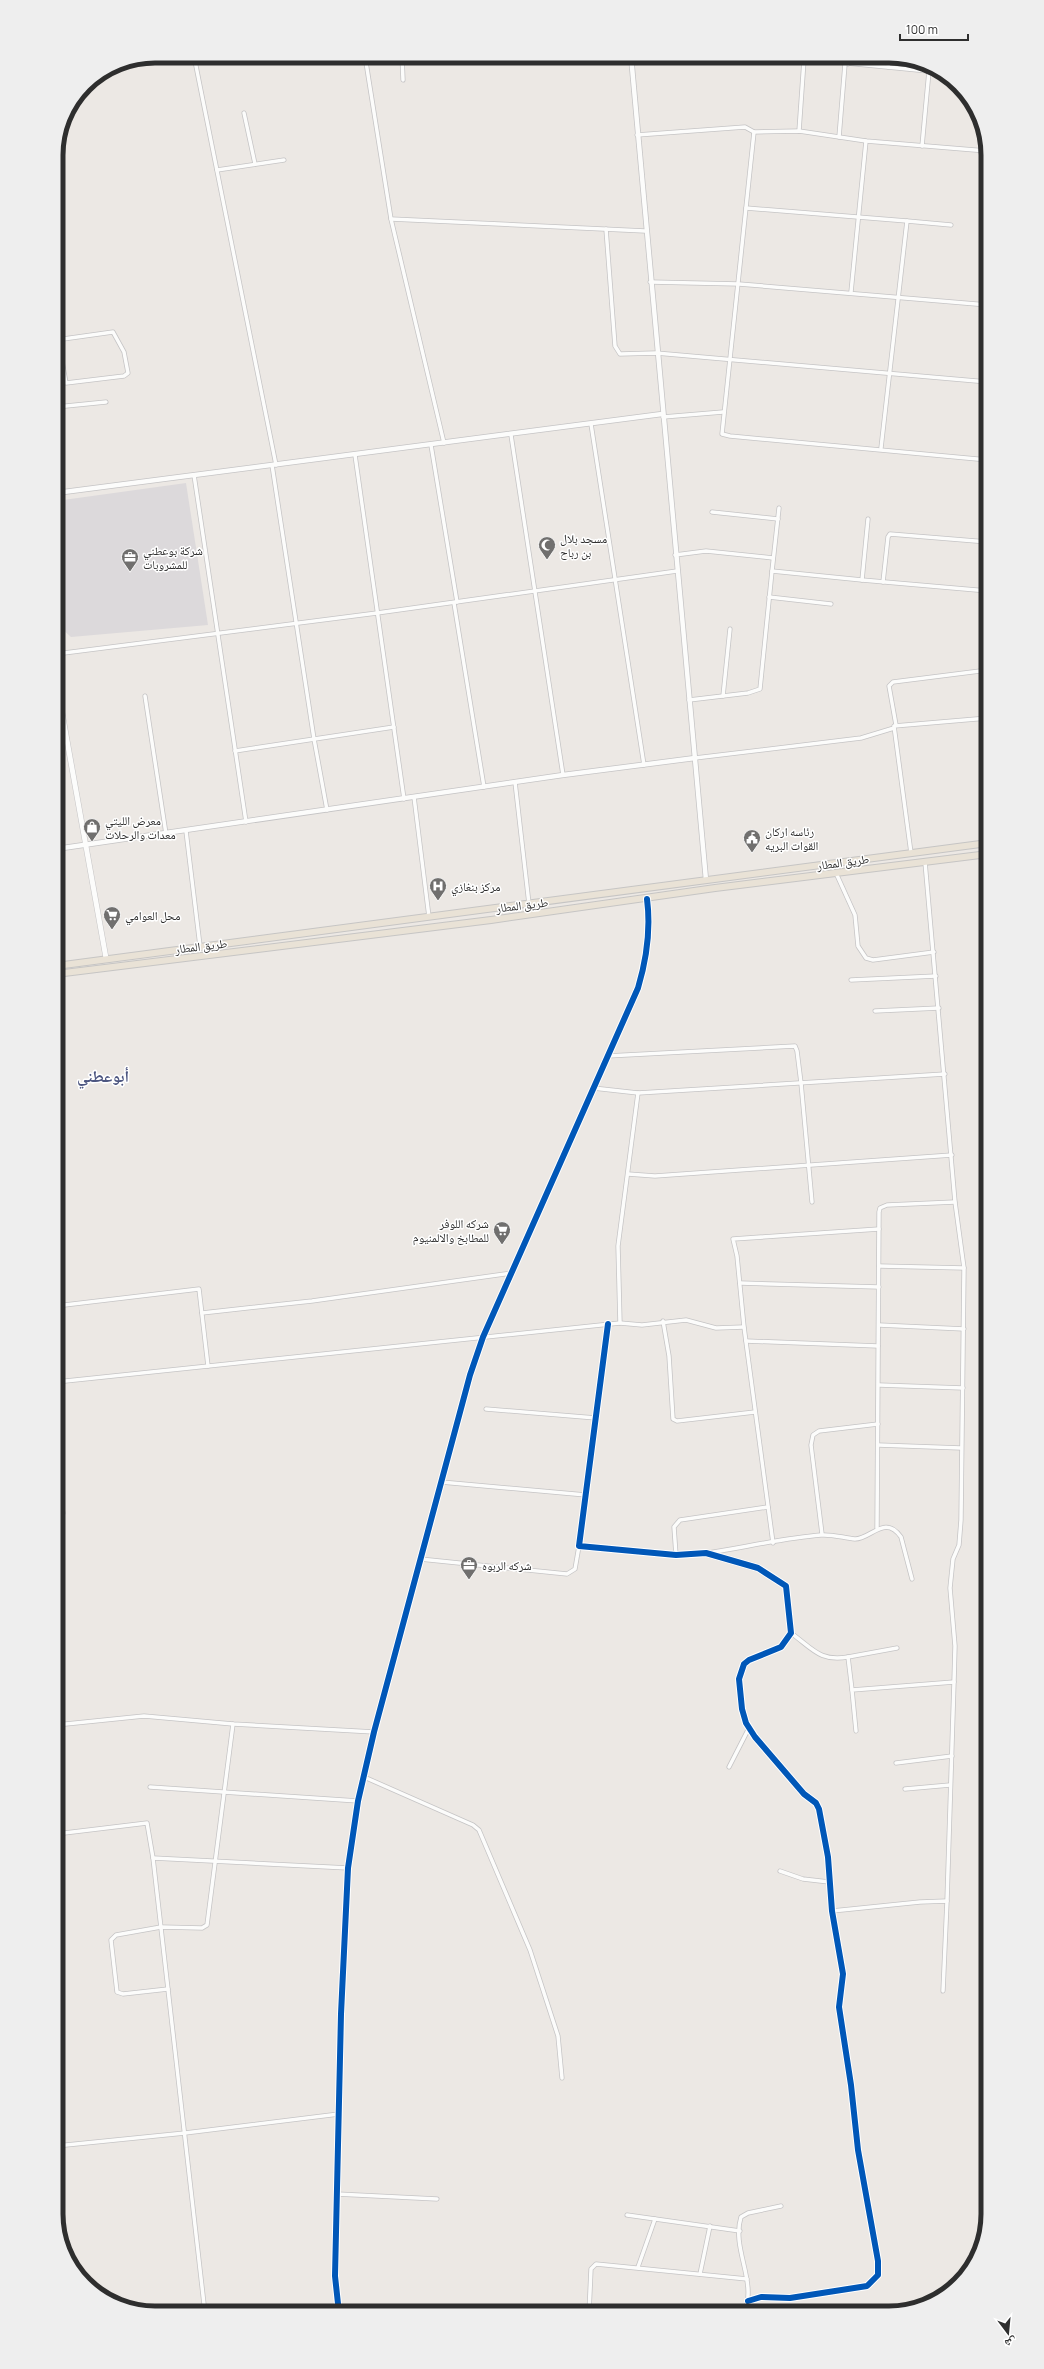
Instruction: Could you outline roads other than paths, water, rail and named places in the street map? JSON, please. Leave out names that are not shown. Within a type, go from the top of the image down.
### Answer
[{"type":"highway","name":"طريق المطار","points":[[63,965],[106,958],[430,917],[981,844]]},
{"type":"highway","name":"طريق المطار","points":[[63,973],[981,855]]},
{"type":"main road","points":[[63,716],[106,958]]},
{"type":"street","points":[[195,63],[274,465],[296,623],[314,739],[327,810]]},
{"type":"street","points":[[366,63],[391,219],[444,443]]},
{"type":"street","points":[[402,63],[403,80]]},
{"type":"street","points":[[631,63],[656,354],[706,880]]},
{"type":"street","points":[[798,131],[804,63]]},
{"type":"street","points":[[841,63],[921,69]]},
{"type":"street","points":[[888,63],[888,67]]},
{"type":"street","points":[[839,136],[846,64]]},
{"type":"street","points":[[922,146],[928,72]]},
{"type":"street","points":[[244,113],[255,164]]},
{"type":"street","points":[[637,135],[745,127],[754,132],[798,131],[866,141],[981,151]]},
{"type":"street","points":[[754,132],[739,284],[721,432],[724,435],[881,448],[981,459]]},
{"type":"street","points":[[851,292],[857,217],[866,141]]},
{"type":"street","points":[[217,170],[284,160]]},
{"type":"street","points":[[746,208],[951,225]]},
{"type":"street","points":[[391,219],[645,230]]},
{"type":"street","points":[[881,448],[907,221]]},
{"type":"street","points":[[606,229],[616,351],[622,354],[656,354],[981,381]]},
{"type":"street","points":[[650,282],[739,284],[851,292],[981,304]]},
{"type":"street","points":[[63,339],[113,332],[124,352],[128,373],[124,376],[66,383],[63,369]]},
{"type":"street","points":[[63,406],[106,402]]},
{"type":"street","points":[[63,492],[662,415],[723,412]]},
{"type":"street","points":[[591,424],[644,765]]},
{"type":"street","points":[[511,435],[563,776]]},
{"type":"street","points":[[431,445],[484,787]]},
{"type":"street","points":[[355,455],[404,799]]},
{"type":"street","points":[[194,475],[246,822]]},
{"type":"street","points":[[689,700],[757,692],[760,689],[779,508]]},
{"type":"street","points":[[712,512],[778,519]]},
{"type":"street","points":[[862,580],[868,519]]},
{"type":"street","points":[[883,582],[888,537],[890,534],[981,541]]},
{"type":"street","points":[[675,555],[706,551],[773,558]]},
{"type":"street","points":[[63,653],[535,592],[677,571]]},
{"type":"street","points":[[772,571],[981,590]]},
{"type":"street","points":[[769,597],[831,604]]},
{"type":"street","points":[[723,696],[730,629]]},
{"type":"street","points":[[911,853],[889,686],[893,682],[981,671]]},
{"type":"street","points":[[145,696],[166,834]]},
{"type":"street","points":[[63,848],[516,782],[861,738],[895,727],[981,719]]},
{"type":"street","points":[[235,751],[394,727]]},
{"type":"street","points":[[516,782],[529,904]]},
{"type":"street","points":[[414,797],[430,917]]},
{"type":"street","points":[[186,831],[200,946]]},
{"type":"street","points":[[925,862],[945,1074],[955,1202],[964,1268],[961,1520],[959,1545],[953,1560],[950,1588],[955,1646],[944,1990]]},
{"type":"street","points":[[836,873],[855,915],[858,946],[866,958],[873,960],[934,952]]},
{"type":"street","points":[[338,2306],[335,2276],[348,1868],[358,1801],[374,1732],[470,1375],[483,1337],[633,999],[642,974],[650,924],[647,899]]},
{"type":"street","points":[[851,980],[936,976]]},
{"type":"street","points":[[875,1011],[939,1008]]},
{"type":"street","points":[[607,1056],[795,1046],[801,1083],[812,1202]]},
{"type":"street","points":[[593,1088],[638,1093],[945,1074]]},
{"type":"street","points":[[620,1323],[618,1246],[638,1093]]},
{"type":"street","points":[[628,1174],[655,1176],[952,1155]]},
{"type":"street","points":[[877,1528],[879,1212],[883,1206],[955,1202]]},
{"type":"street","points":[[773,1543],[744,1327],[740,1283],[733,1239],[878,1229]]},
{"type":"street","points":[[879,1266],[964,1268]]},
{"type":"street","points":[[202,1313],[312,1301],[512,1273]]},
{"type":"street","points":[[740,1283],[879,1288]]},
{"type":"street","points":[[63,1305],[198,1289],[208,1366]]},
{"type":"street","points":[[63,1381],[620,1323],[642,1325],[663,1321],[686,1320],[716,1328],[744,1327]]},
{"type":"street","points":[[663,1321],[669,1356],[673,1419],[677,1421],[755,1412]]},
{"type":"street","points":[[420,1559],[567,1574],[575,1569],[608,1324]]},
{"type":"street","points":[[879,1325],[964,1329]]},
{"type":"street","points":[[746,1341],[878,1346]]},
{"type":"street","points":[[879,1385],[963,1388]]},
{"type":"street","points":[[486,1409],[596,1418]]},
{"type":"street","points":[[822,1534],[811,1445],[813,1435],[819,1431],[878,1424]]},
{"type":"street","points":[[878,1445],[961,1448]]},
{"type":"street","points":[[441,1482],[586,1495]]},
{"type":"street","points":[[676,1555],[674,1528],[680,1520],[768,1507]]},
{"type":"street","points":[[578,1546],[676,1555],[706,1553],[822,1534],[859,1538],[877,1528],[892,1529],[901,1536],[912,1579]]},
{"type":"street","points":[[706,1553],[758,1568],[782,1583],[787,1590],[790,1633],[782,1647],[749,1660],[742,1667],[739,1679],[741,1702],[749,1728],[804,1794],[817,1805],[828,1857],[832,1911],[843,1974],[839,2007],[851,2085],[858,2150],[874,2232],[878,2275],[867,2286],[796,2297],[760,2297],[748,2301]]},
{"type":"street","points":[[790,1633],[823,1657],[830,1659],[897,1648]]},
{"type":"street","points":[[848,1657],[856,1731]]},
{"type":"street","points":[[852,1690],[954,1682]]},
{"type":"street","points":[[63,1724],[144,1716],[233,1724],[374,1732]]},
{"type":"street","points":[[168,1989],[123,1994],[116,1990],[112,1937],[118,1934],[161,1927],[202,1928],[207,1925],[233,1724]]},
{"type":"street","points":[[729,1767],[749,1728]]},
{"type":"street","points":[[896,1763],[952,1756]]},
{"type":"street","points":[[364,1778],[473,1825],[479,1830],[530,1950],[558,2036],[562,2078]]},
{"type":"street","points":[[905,1789],[950,1785]]},
{"type":"street","points":[[150,1787],[358,1801]]},
{"type":"street","points":[[63,1833],[147,1823],[153,1858],[186,2133],[204,2306]]},
{"type":"street","points":[[153,1858],[216,1860],[348,1868]]},
{"type":"street","points":[[780,1871],[803,1879],[829,1882]]},
{"type":"street","points":[[832,1911],[913,1902],[947,1901]]},
{"type":"street","points":[[63,2145],[186,2133],[339,2114]]},
{"type":"street","points":[[337,2194],[438,2199]]},
{"type":"street","points":[[746,2306],[748,2301],[747,2279],[740,2222],[744,2215],[781,2206]]},
{"type":"street","points":[[627,2215],[740,2231]]},
{"type":"street","points":[[638,2267],[655,2219]]},
{"type":"street","points":[[700,2274],[710,2226]]},
{"type":"street","points":[[589,2306],[591,2269],[602,2263],[747,2279]]},
{"type":"place","name":"مسجد بلال بن رباح","points":[[547,560]]},
{"type":"place","name":"شركة بوعطني للمشروبات","points":[[130,572]]},
{"type":"place","name":"معرض الليتي معدات والرحلات","points":[[92,842]]},
{"type":"place","name":"رئاسه اركان القوات البريه","points":[[752,853]]},
{"type":"place","name":"مركز بنغازي","points":[[438,901]]},
{"type":"place","name":"محل العوامي","points":[[112,930]]},
{"type":"place","name":"شركه اللوفر للمطابخ والالمنيوم","points":[[502,1245]]},
{"type":"place","name":"شركه الربوه","points":[[469,1580]]},
{"type":"district","name":"أبوعطني","points":[[103,1076]]}]
